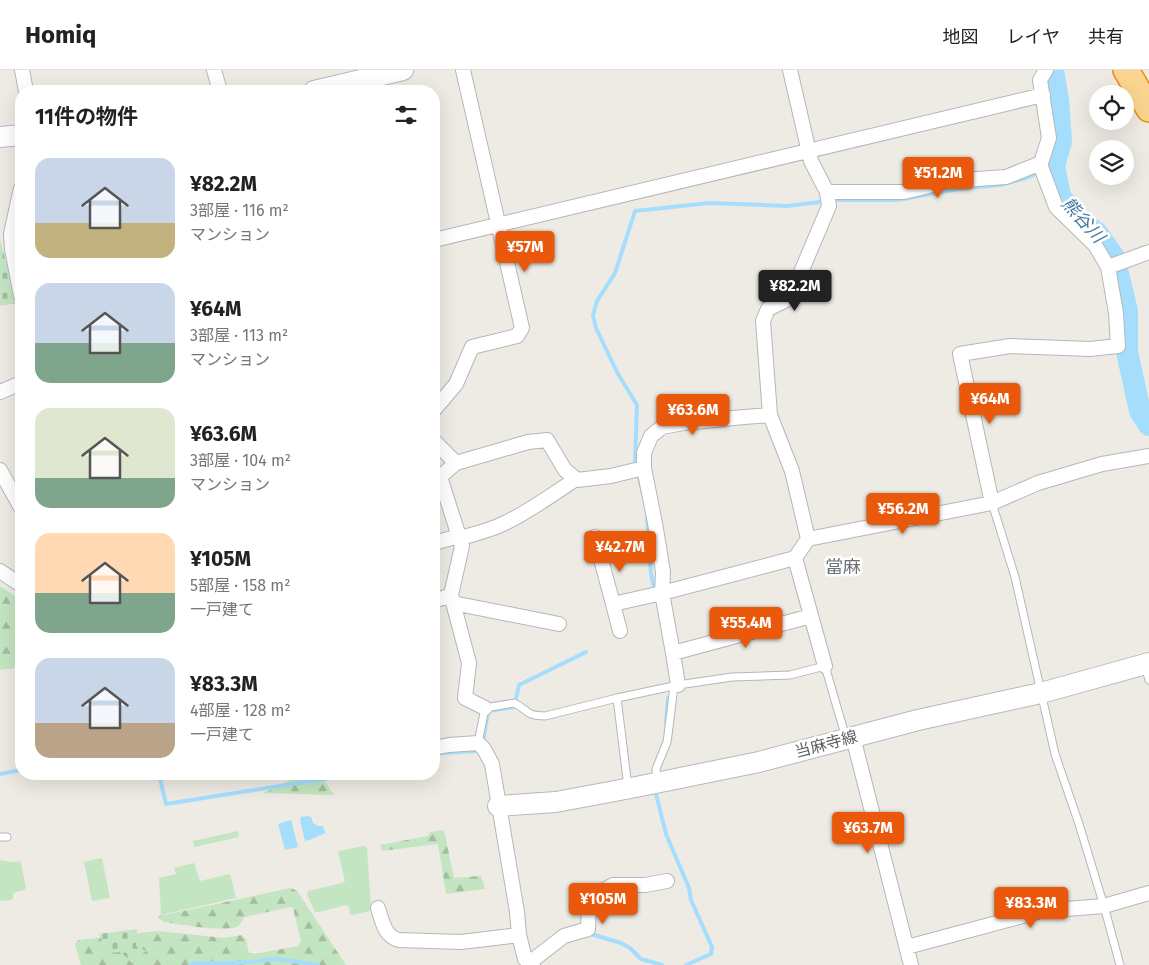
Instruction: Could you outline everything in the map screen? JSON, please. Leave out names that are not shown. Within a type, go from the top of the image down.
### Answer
[{"type":"highway","points":[[1126,70],[1149,108]]},
{"type":"main road","points":[[339,85],[403,70]]},
{"type":"main road","points":[[0,137],[15,136]]},
{"type":"main road","name":"当麻寺線","points":[[498,806],[556,802],[759,762],[918,720],[1148,669]]},
{"type":"street","points":[[22,70],[25,85]]},
{"type":"street","points":[[214,70],[218,85]]},
{"type":"street","points":[[440,403],[456,384],[472,347],[517,336],[522,328],[463,70]]},
{"type":"street","points":[[790,70],[808,151],[828,198],[790,298],[768,309],[763,321],[770,416],[792,471],[808,539]]},
{"type":"street","points":[[992,503],[960,354],[1010,346],[1090,349],[1118,346],[1114,265],[1056,207],[1042,169],[1049,138],[1040,80],[1046,70]]},
{"type":"street","points":[[440,239],[1043,95]]},
{"type":"street","points":[[828,198],[904,192],[949,181],[1006,177],[1042,169]]},
{"type":"street","points":[[15,214],[11,231],[15,263]]},
{"type":"street","points":[[1114,265],[1149,252]]},
{"type":"street","points":[[0,392],[15,386]]},
{"type":"street","points":[[676,686],[673,653],[657,594],[663,572],[655,523],[638,469],[651,436],[662,427],[684,423],[770,416]]},
{"type":"street","points":[[440,477],[456,463],[528,442],[547,440],[565,470],[576,479]]},
{"type":"street","points":[[440,447],[456,463]]},
{"type":"street","points":[[613,604],[795,558],[808,539],[992,503],[1047,480],[1102,464],[1149,456]]},
{"type":"street","points":[[440,542],[486,531],[504,524],[576,479],[611,476],[638,469]]},
{"type":"street","points":[[0,470],[15,497]]},
{"type":"street","points":[[440,487],[462,546],[452,599],[469,663],[465,698],[485,708]]},
{"type":"street","points":[[595,537],[620,631]]},
{"type":"street","points":[[795,558],[825,666]]},
{"type":"street","points":[[0,571],[15,580]]},
{"type":"street","points":[[440,600],[452,599],[559,624]]},
{"type":"street","points":[[673,653],[811,616]]},
{"type":"street","points":[[850,737],[912,965]]},
{"type":"street","points":[[440,747],[480,746],[492,764],[518,912],[519,935],[525,959],[531,964],[564,936],[588,929],[589,905],[599,893],[613,885],[645,885],[667,881]]},
{"type":"street","points":[[907,947],[1042,911],[1104,906],[1149,893]]},
{"type":"street","points":[[378,908],[388,935],[399,940],[461,942],[519,935]]},
{"type":"lane","points":[[992,503],[1014,577],[1055,754],[1079,824],[1120,965]]},
{"type":"lane","points":[[480,746],[485,708],[516,704],[535,716],[546,716],[617,698],[676,686],[732,677],[790,675],[825,666],[850,737]]},
{"type":"lane","points":[[657,783],[656,769],[667,742],[676,686]]},
{"type":"lane","points":[[617,698],[628,788]]},
{"type":"green space","points":[[0,240],[15,296],[15,303],[0,306]]},
{"type":"green space","points":[[0,586],[15,596],[15,668],[0,670]]},
{"type":"green space","points":[[291,780],[324,780],[334,795],[263,793]]},
{"type":"green space","points":[[444,830],[454,878],[481,876],[485,889],[446,894],[438,844],[382,851],[380,845],[428,836],[430,832]]},
{"type":"green space","points":[[238,831],[239,837],[194,847],[193,841]]},
{"type":"green space","points":[[364,846],[367,848],[370,911],[353,915],[350,914],[349,907],[346,905],[315,912],[307,895],[308,891],[345,881],[338,852]]},
{"type":"green space","points":[[102,858],[110,898],[92,901],[84,862]]},
{"type":"green space","points":[[0,860],[19,861],[21,863],[26,888],[13,893],[11,900],[0,901]]},
{"type":"green space","points":[[194,863],[200,881],[230,874],[236,898],[161,915],[159,878],[176,874],[174,868]]},
{"type":"green space","points":[[291,888],[297,891],[346,965],[81,965],[75,945],[78,940],[158,931],[225,938],[241,935],[246,939],[249,953],[254,954],[298,946],[301,941],[293,908],[290,907],[245,917],[238,926],[224,929],[164,922],[158,918],[159,916]]},
{"type":"green space","points":[[137,929],[136,946],[146,951],[132,963],[121,952],[107,953],[99,934]]},
{"type":"water","points":[[301,817],[311,817],[313,823],[323,826],[325,832],[305,841],[300,820]]},
{"type":"water","points":[[291,820],[298,847],[285,850],[278,824]]},
{"type":"waterway","name":"熊谷川","points":[[1053,70],[1058,100],[1061,141],[1054,166],[1060,196],[1077,219],[1097,233],[1114,257],[1127,311],[1127,352],[1140,411],[1149,425]]},
{"type":"waterway","points":[[643,494],[635,461],[637,405],[618,374],[596,328],[593,315],[597,301],[615,273],[635,211],[709,203],[787,206],[835,200],[898,200],[958,189],[1000,185],[1026,178],[1054,166]]},
{"type":"waterway","points":[[647,516],[651,574],[655,591]]},
{"type":"waterway","points":[[483,743],[488,711],[514,707],[519,685],[586,652]]},
{"type":"waterway","points":[[666,724],[668,698]]},
{"type":"waterway","points":[[441,753],[479,751],[480,749]]},
{"type":"waterway","points":[[0,774],[15,771]]},
{"type":"waterway","points":[[160,780],[166,804],[317,780]]},
{"type":"waterway","points":[[656,794],[666,834],[689,888],[691,900],[712,947],[711,954],[686,965]]},
{"type":"waterway","points":[[589,935],[621,943],[630,948],[641,959],[662,965]]},
{"type":"waterway","points":[[190,965],[196,963],[237,963],[278,959],[318,965]]},
{"type":"district","name":"當麻","points":[[843,567]]}]
